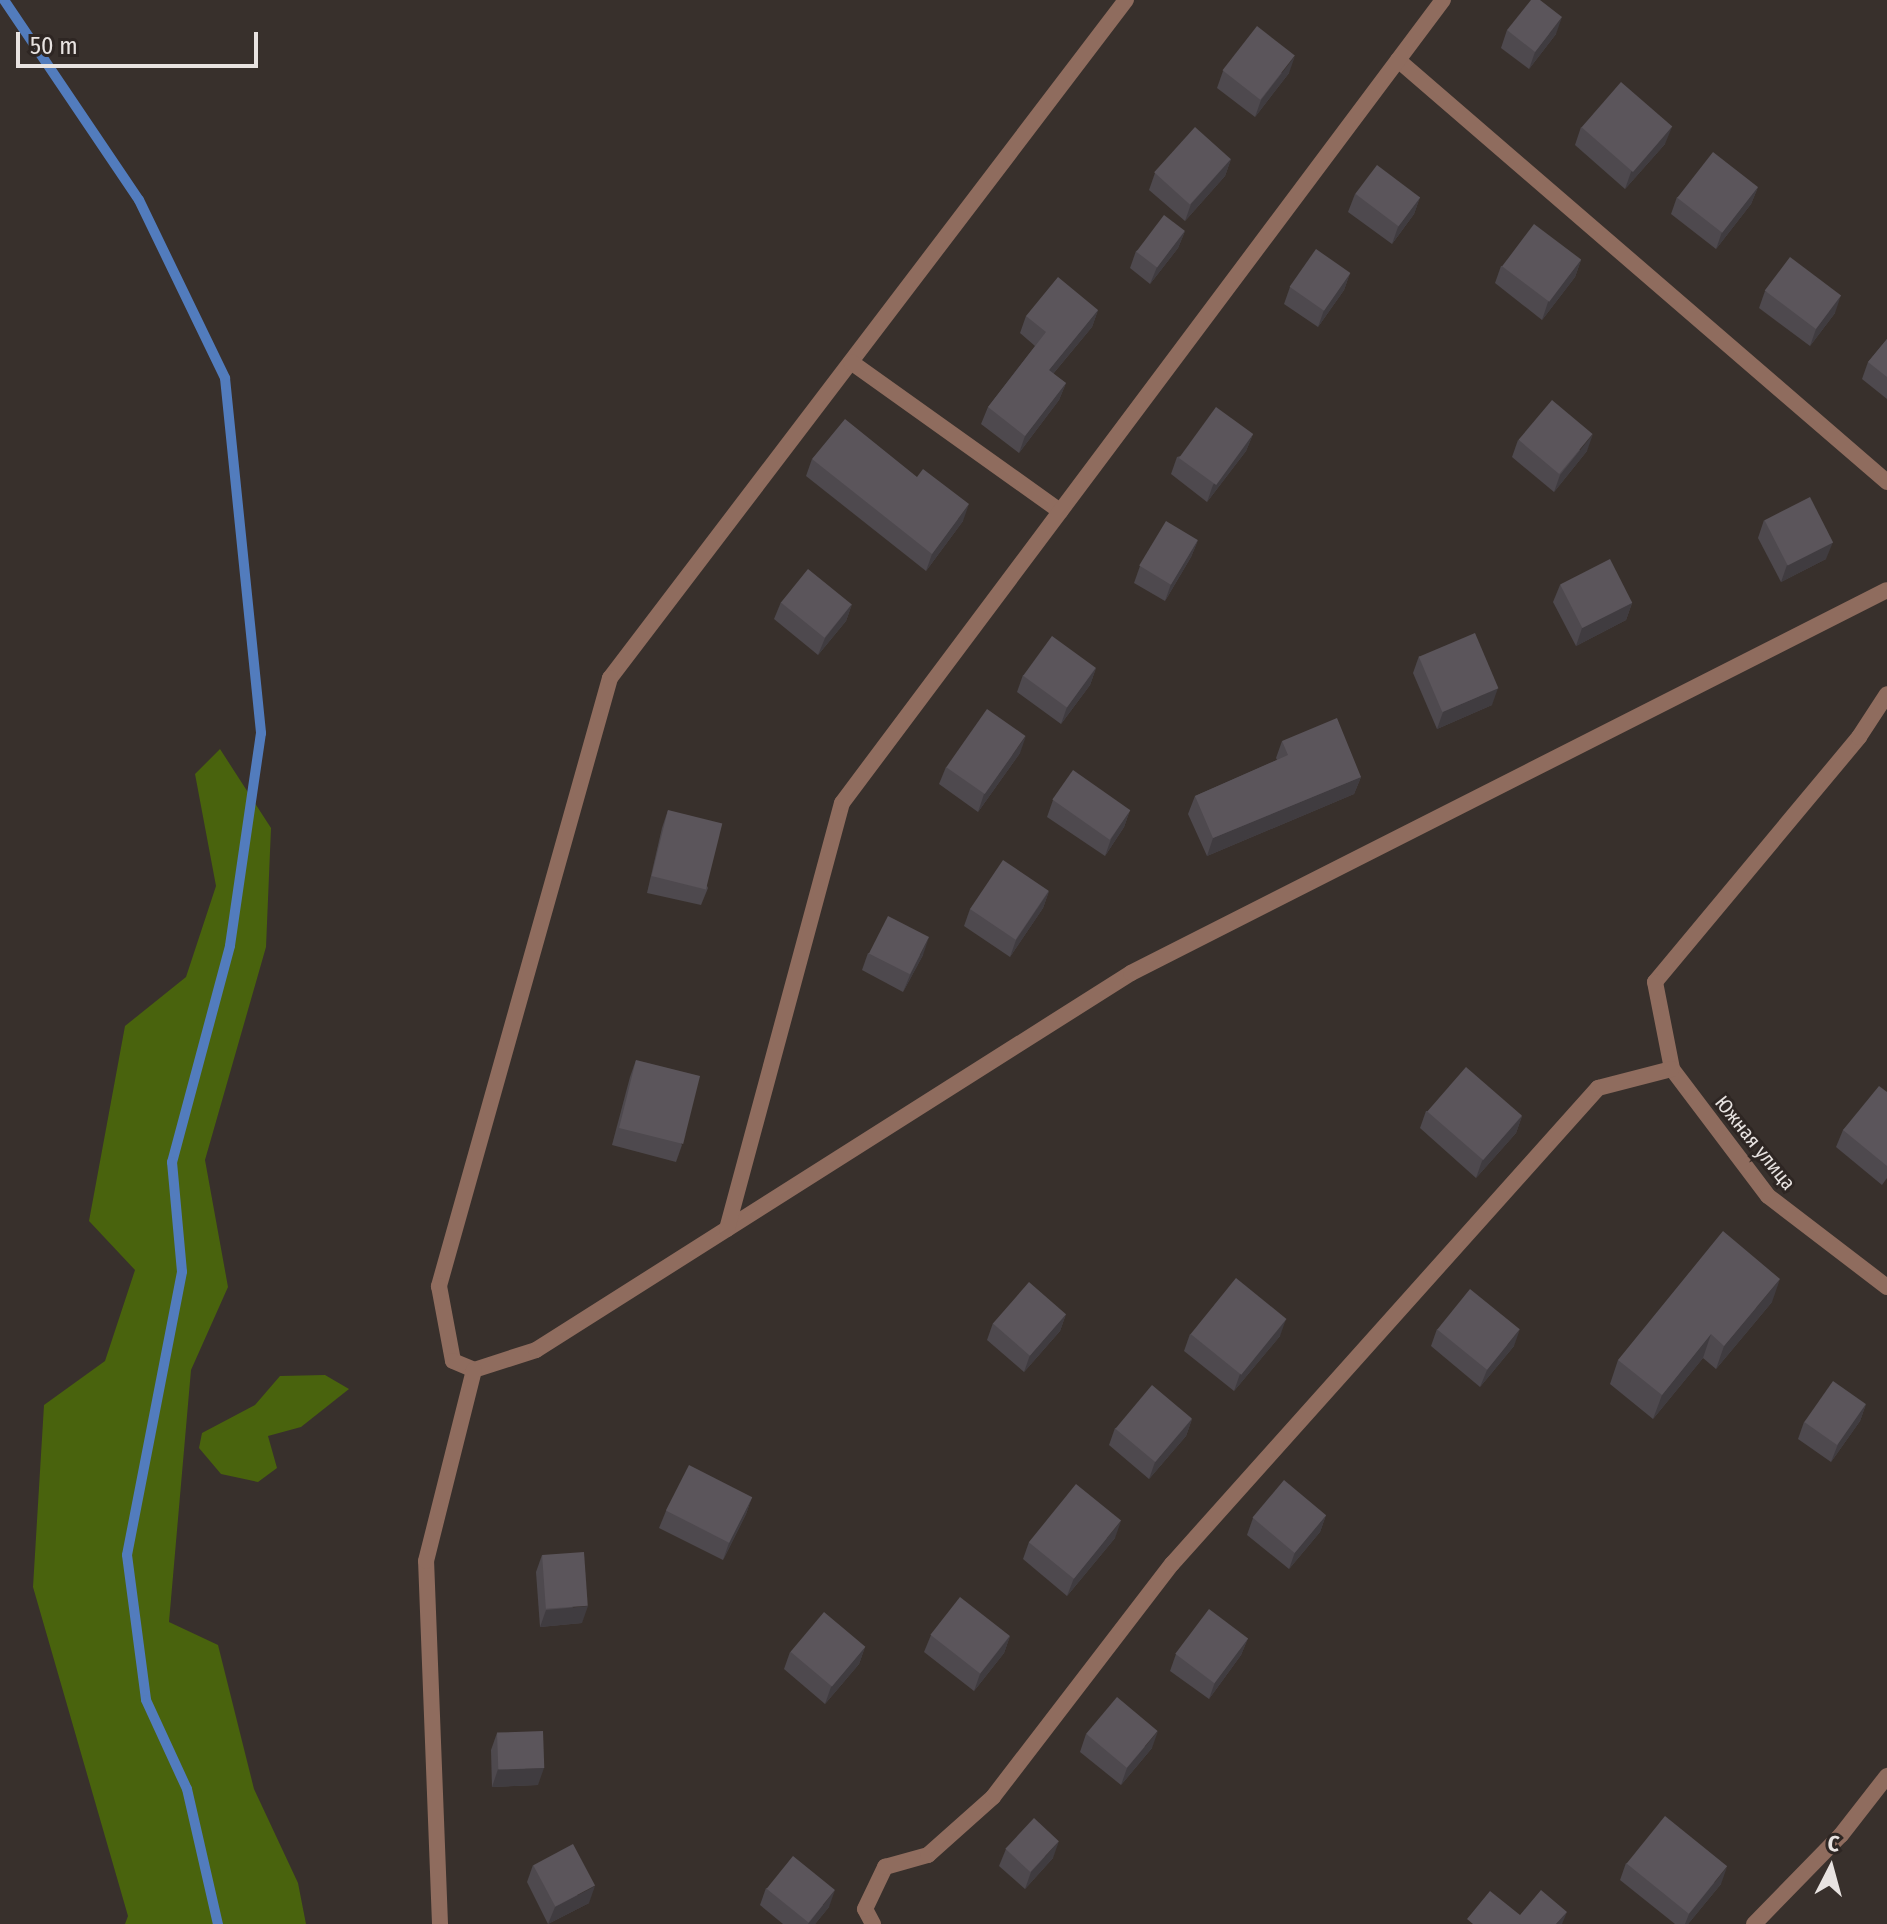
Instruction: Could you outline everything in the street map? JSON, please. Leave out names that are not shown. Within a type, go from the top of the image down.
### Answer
[{"type":"street","points":[[1126,0],[610,678],[439,1286],[453,1361],[474,1370],[536,1350],[1131,973],[1887,590]]},
{"type":"street","points":[[727,1229],[842,803],[1443,0]]},
{"type":"street","points":[[1398,60],[1887,482]]},
{"type":"street","points":[[851,362],[1060,511]]},
{"type":"street","name":"Южная улица","points":[[1887,694],[1859,737],[1655,982],[1672,1069],[1768,1196],[1887,1287]]},
{"type":"street","points":[[873,1924],[865,1909],[885,1867],[928,1855],[993,1797],[1172,1564],[1598,1088],[1672,1069]]},
{"type":"street","points":[[440,1924],[426,1561],[474,1370]]},
{"type":"street","points":[[1754,1924],[1841,1835],[1887,1776]]},
{"type":"green space","points":[[220,749],[271,828],[266,947],[205,1160],[228,1287],[191,1370],[169,1622],[218,1645],[254,1789],[298,1883],[306,1924],[125,1924],[128,1916],[33,1587],[44,1405],[105,1361],[135,1270],[89,1221],[125,1026],[186,977],[216,886],[195,774]]},
{"type":"green space","points":[[325,1375],[349,1389],[301,1427],[268,1436],[277,1468],[258,1482],[221,1474],[199,1448],[202,1433],[255,1405],[280,1376]]},
{"type":"building","points":[[1531,0],[1540,0],[1562,17],[1535,52],[1507,30]]},
{"type":"building","points":[[1257,26],[1295,56],[1260,100],[1223,70]]},
{"type":"building","points":[[1621,82],[1672,127],[1633,172],[1582,127]]},
{"type":"building","points":[[1195,127],[1231,159],[1190,204],[1154,172]]},
{"type":"building","points":[[1713,152],[1758,187],[1722,233],[1677,198]]},
{"type":"building","points":[[1377,165],[1420,197],[1398,226],[1355,194]]},
{"type":"building","points":[[1164,215],[1185,231],[1157,267],[1136,252]]},
{"type":"building","points":[[1534,224],[1581,260],[1549,302],[1502,266]]},
{"type":"building","points":[[1316,249],[1350,273],[1324,311],[1290,287]]},
{"type":"building","points":[[1790,257],[1841,296],[1816,329],[1765,291]]},
{"type":"building","points":[[1058,277],[1098,310],[1049,370],[1066,383],[1025,436],[988,407],[1046,332],[1026,316]]},
{"type":"building","points":[[1887,339],[1887,377],[1868,362]]},
{"type":"building","points":[[1552,400],[1593,434],[1559,474],[1519,440]]},
{"type":"building","points":[[1216,407],[1253,434],[1216,485],[1179,458]]},
{"type":"building","points":[[845,419],[917,477],[923,469],[969,504],[932,554],[812,459]]},
{"type":"building","points":[[1810,497],[1833,542],[1788,566],[1765,520]]},
{"type":"building","points":[[1166,521],[1198,540],[1171,585],[1139,566]]},
{"type":"building","points":[[1610,559],[1632,603],[1582,628],[1560,584]]},
{"type":"building","points":[[808,569],[852,604],[824,638],[781,602]]},
{"type":"building","points":[[1475,633],[1498,688],[1442,712],[1419,657]]},
{"type":"building","points":[[1052,636],[1096,668],[1067,707],[1023,676]]},
{"type":"building","points":[[987,709],[1026,736],[985,794],[946,767]]},
{"type":"building","points":[[1337,718],[1361,777],[1213,838],[1195,796],[1288,755],[1282,741]]},
{"type":"building","points":[[1073,770],[1130,810],[1110,840],[1052,799]]},
{"type":"building","points":[[668,810],[722,824],[706,890],[652,876]]},
{"type":"building","points":[[1003,860],[1049,891],[1016,940],[970,909]]},
{"type":"building","points":[[888,916],[929,937],[910,974],[869,953]]},
{"type":"building","points":[[636,1060],[700,1076],[683,1144],[619,1128]]},
{"type":"building","points":[[1466,1067],[1522,1116],[1483,1160],[1427,1112]]},
{"type":"building","points":[[1879,1086],[1887,1092],[1887,1166],[1843,1130]]},
{"type":"building","points":[[1723,1231],[1780,1279],[1724,1346],[1711,1334],[1662,1395],[1618,1360]]},
{"type":"building","points":[[1236,1278],[1287,1319],[1241,1375],[1191,1334]]},
{"type":"building","points":[[1029,1282],[1066,1314],[1030,1356],[993,1324]]},
{"type":"building","points":[[1470,1289],[1520,1329],[1487,1370],[1437,1329]]},
{"type":"building","points":[[1833,1381],[1866,1404],[1837,1445],[1804,1422]]},
{"type":"building","points":[[1152,1385],[1192,1418],[1155,1462],[1115,1429]]},
{"type":"building","points":[[689,1465],[752,1497],[729,1543],[666,1510]]},
{"type":"building","points":[[1284,1480],[1326,1515],[1295,1553],[1253,1518]]},
{"type":"building","points":[[1076,1484],[1121,1521],[1074,1579],[1029,1542]]},
{"type":"building","points":[[584,1552],[588,1606],[546,1609],[542,1555]]},
{"type":"building","points":[[960,1597],[1010,1636],[980,1674],[930,1635]]},
{"type":"building","points":[[1209,1609],[1248,1638],[1214,1683],[1175,1654]]},
{"type":"building","points":[[824,1612],[865,1647],[832,1687],[791,1652]]},
{"type":"building","points":[[1117,1697],[1158,1731],[1127,1768],[1086,1734]]},
{"type":"building","points":[[543,1731],[544,1768],[498,1770],[497,1733]]},
{"type":"building","points":[[1665,1816],[1727,1866],[1689,1914],[1627,1863]]},
{"type":"building","points":[[1034,1818],[1059,1841],[1030,1872],[1005,1849]]},
{"type":"building","points":[[573,1844],[595,1885],[555,1907],[533,1865]]},
{"type":"building","points":[[793,1856],[835,1890],[809,1923],[767,1889]]},
{"type":"building","points":[[1541,1890],[1567,1912],[1556,1924],[1473,1924],[1467,1919],[1490,1891],[1520,1915]]},
{"type":"waterway","points":[[4,0],[139,200],[225,378],[261,733],[230,946],[172,1162],[182,1272],[127,1555],[146,1700],[187,1789],[218,1924]]}]
